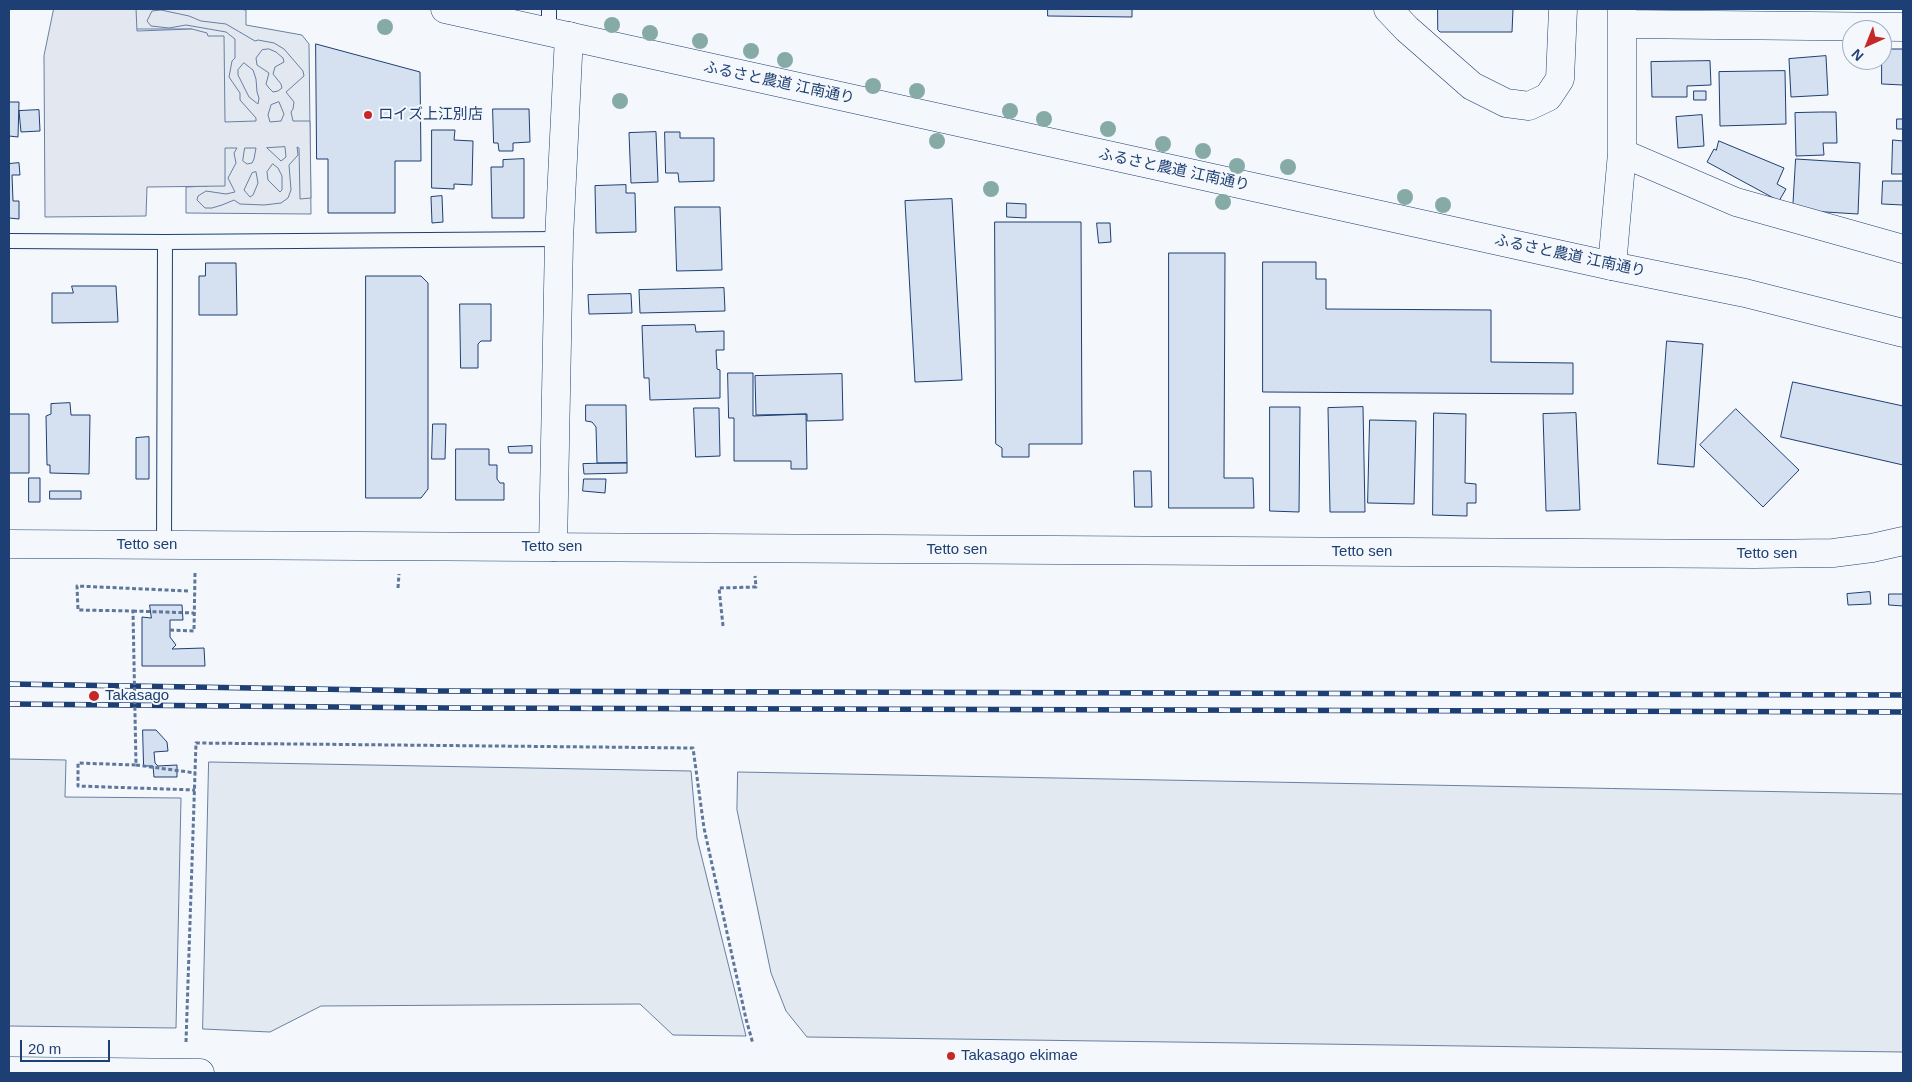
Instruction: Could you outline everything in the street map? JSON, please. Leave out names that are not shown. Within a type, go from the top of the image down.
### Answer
[{"type":"street","name":"ふるさと農道 江南通り","points":[[445,9],[556,26],[1612,266],[1745,293],[1903,333]]},
{"type":"street","points":[[1388,9],[1407,29],[1472,86],[1506,104],[1529,106],[1548,97],[1560,79],[1563,9]]},
{"type":"street","points":[[1612,266],[1622,153],[1622,17],[1903,27]]},
{"type":"street","points":[[553,547],[559,239],[556,26]]},
{"type":"street","points":[[1622,153],[1736,202],[1903,249]]},
{"type":"street","name":"Tetto sen","points":[[9,544],[1755,554],[1832,553],[1872,548],[1903,541]]},
{"type":"street","points":[[9,1071],[200,1073]]},
{"type":"lane","points":[[9,241],[166,242],[559,239]]},
{"type":"lane","points":[[164,545],[166,242]]},
{"type":"path","points":[[170,630],[194,631],[195,569]]},
{"type":"path","points":[[398,588],[399,573]]},
{"type":"path","points":[[723,626],[719,588],[756,587],[755,575]]},
{"type":"path","points":[[188,591],[76,586],[78,610],[194,613]]},
{"type":"path","points":[[133,611],[136,765]]},
{"type":"path","points":[[186,1042],[196,743],[693,748],[704,828],[746,1019],[754,1044]]},
{"type":"path","points":[[195,790],[78,786],[78,763],[136,765],[196,773]]},
{"type":"shaded area","points":[[54,9],[136,9],[137,31],[192,29],[207,33],[208,36],[224,36],[225,122],[256,121],[256,118],[240,100],[240,93],[229,77],[232,61],[235,58],[235,39],[226,32],[186,25],[169,28],[151,26],[147,21],[152,11],[161,10],[189,16],[201,21],[226,24],[255,41],[274,43],[284,49],[303,71],[304,76],[286,92],[294,102],[291,112],[293,121],[310,121],[311,198],[300,199],[299,148],[297,147],[298,155],[289,165],[291,190],[288,198],[281,203],[264,205],[240,204],[234,200],[212,208],[205,208],[197,200],[198,196],[206,191],[226,194],[235,192],[228,178],[236,163],[234,153],[237,148],[225,148],[225,186],[147,187],[146,216],[45,217],[44,56]],"holes":[[[269,49],[283,58],[284,62],[275,67],[273,74],[281,84],[282,88],[278,91],[273,92],[269,88],[266,84],[269,73],[257,65],[256,58],[262,50]],[[244,63],[253,70],[259,98],[258,104],[249,97],[238,75],[238,70]],[[279,102],[284,114],[281,121],[270,122],[268,115],[271,105]],[[285,147],[286,157],[281,161],[267,148]],[[245,148],[256,148],[252,163],[247,164],[243,161]],[[273,164],[278,168],[282,176],[282,190],[280,192],[268,180],[267,172]],[[256,172],[258,183],[253,195],[250,197],[244,190],[252,173]]]},
{"type":"shaded area","points":[[136,9],[246,10],[246,25],[302,35],[309,44],[311,214],[186,213],[186,187],[208,186],[192,29],[136,29]]},
{"type":"shaded area","points":[[9,759],[66,760],[65,797],[181,798],[176,1028],[9,1026]]},
{"type":"shaded area","points":[[209,762],[691,771],[697,838],[746,1036],[673,1035],[640,1004],[321,1006],[270,1032],[203,1029]]},
{"type":"shaded area","points":[[738,772],[1903,794],[1903,1052],[807,1037],[786,1011],[771,973],[737,810]]},
{"type":"building","points":[[1048,9],[1132,9],[1132,17],[1048,16]]},
{"type":"building","points":[[1438,9],[1513,9],[1512,32],[1440,32],[1438,30]]},
{"type":"building","name":"ロイズ上江別店","points":[[316,44],[420,72],[421,161],[395,161],[395,213],[328,213],[328,159],[317,159]]},
{"type":"building","points":[[1892,49],[1903,49],[1903,85],[1882,84],[1882,70],[1892,70]]},
{"type":"building","points":[[1826,56],[1828,95],[1791,97],[1789,59]]},
{"type":"building","points":[[1710,61],[1711,85],[1687,86],[1687,97],[1652,97],[1651,62]]},
{"type":"building","points":[[1785,71],[1786,124],[1720,126],[1719,72]]},
{"type":"building","points":[[1694,91],[1706,91],[1706,100],[1694,100]]},
{"type":"building","points":[[9,102],[19,102],[18,137],[9,136]]},
{"type":"building","points":[[493,109],[529,109],[530,142],[513,143],[513,151],[499,151],[498,143],[494,143]]},
{"type":"building","points":[[39,110],[40,131],[21,132],[19,111]]},
{"type":"building","points":[[1836,112],[1837,143],[1823,143],[1824,155],[1796,156],[1795,113]]},
{"type":"building","points":[[1702,115],[1704,146],[1678,148],[1676,117]]},
{"type":"building","points":[[1897,119],[1903,119],[1903,129],[1897,129]]},
{"type":"building","points":[[432,130],[455,130],[454,140],[473,141],[472,185],[454,184],[454,189],[432,188]]},
{"type":"building","points":[[656,132],[658,182],[631,183],[629,133]]},
{"type":"building","points":[[665,132],[680,132],[680,138],[714,138],[714,181],[679,182],[678,173],[666,173]]},
{"type":"building","points":[[1893,140],[1903,141],[1903,174],[1892,174]]},
{"type":"building","points":[[1719,141],[1784,168],[1777,184],[1786,189],[1779,201],[1707,162],[1714,149],[1716,150]]},
{"type":"building","points":[[524,159],[524,218],[492,218],[491,167],[503,167],[503,160]]},
{"type":"building","points":[[1796,159],[1860,163],[1858,214],[1793,210]]},
{"type":"building","points":[[19,163],[20,175],[12,175],[13,201],[19,201],[19,219],[9,218],[9,164]]},
{"type":"building","points":[[1883,181],[1903,181],[1903,205],[1882,204]]},
{"type":"building","points":[[626,185],[626,193],[635,193],[636,232],[596,233],[595,186]]},
{"type":"building","points":[[442,196],[443,222],[432,223],[431,197]]},
{"type":"building","points":[[952,199],[962,380],[915,382],[905,201]]},
{"type":"building","points":[[1007,203],[1026,204],[1026,218],[1007,217]]},
{"type":"building","points":[[675,207],[720,207],[722,270],[677,271]]},
{"type":"building","points":[[995,222],[1081,222],[1082,444],[1029,444],[1029,457],[1002,457],[1002,448],[996,444]]},
{"type":"building","points":[[1097,223],[1110,223],[1111,242],[1099,243]]},
{"type":"building","points":[[1169,253],[1225,253],[1224,478],[1253,478],[1254,508],[1169,508]]},
{"type":"building","points":[[1263,262],[1316,262],[1316,279],[1326,279],[1326,309],[1491,310],[1491,362],[1573,363],[1573,394],[1263,392]]},
{"type":"building","points":[[206,263],[236,263],[237,315],[199,315],[199,276],[205,276]]},
{"type":"building","points":[[366,276],[421,276],[428,283],[428,489],[421,498],[366,498]]},
{"type":"building","points":[[72,286],[116,286],[118,322],[52,323],[52,293],[73,293]]},
{"type":"building","points":[[724,288],[725,311],[640,313],[639,290]]},
{"type":"building","points":[[631,294],[632,313],[589,314],[588,295]]},
{"type":"building","points":[[460,304],[491,304],[491,341],[481,341],[478,344],[478,368],[461,368]]},
{"type":"building","points":[[695,325],[696,332],[724,331],[724,350],[716,350],[717,369],[720,370],[720,398],[650,400],[649,378],[644,378],[642,326]]},
{"type":"building","points":[[1667,341],[1703,344],[1694,467],[1658,464]]},
{"type":"building","points":[[728,373],[753,373],[753,416],[806,414],[807,469],[791,469],[791,461],[734,461],[734,418],[729,418]]},
{"type":"building","points":[[842,374],[843,420],[807,421],[807,414],[756,415],[755,376]]},
{"type":"building","points":[[1793,382],[1903,406],[1903,465],[1781,437]]},
{"type":"building","points":[[70,403],[71,415],[90,415],[89,474],[50,473],[50,465],[47,465],[46,416],[51,414],[51,404]]},
{"type":"building","points":[[586,405],[626,405],[627,463],[597,463],[596,427],[592,422],[586,421]]},
{"type":"building","points":[[1270,407],[1300,407],[1299,512],[1270,511]]},
{"type":"building","points":[[1363,407],[1365,512],[1330,512],[1328,408]]},
{"type":"building","points":[[694,408],[719,408],[720,456],[696,457]]},
{"type":"building","points":[[1736,409],[1799,470],[1763,507],[1700,445]]},
{"type":"building","points":[[1434,413],[1466,414],[1465,483],[1476,484],[1476,503],[1467,503],[1467,516],[1433,515]]},
{"type":"building","points":[[1576,413],[1580,510],[1546,511],[1543,414]]},
{"type":"building","points":[[9,414],[29,414],[29,473],[9,473]]},
{"type":"building","points":[[1370,420],[1416,421],[1414,504],[1368,503]]},
{"type":"building","points":[[433,424],[446,424],[445,459],[432,459]]},
{"type":"building","points":[[149,437],[149,479],[136,479],[136,438]]},
{"type":"building","points":[[532,446],[532,453],[509,453],[508,447]]},
{"type":"building","points":[[456,449],[489,449],[489,465],[497,465],[497,479],[500,483],[504,483],[504,500],[456,500]]},
{"type":"building","points":[[627,463],[627,473],[584,474],[583,464]]},
{"type":"building","points":[[1134,471],[1151,471],[1152,507],[1135,507]]},
{"type":"building","points":[[29,478],[40,478],[40,502],[29,502]]},
{"type":"building","points":[[584,479],[606,479],[605,493],[583,491]]},
{"type":"building","points":[[50,491],[81,491],[81,499],[50,499]]},
{"type":"building","points":[[1870,592],[1871,604],[1848,605],[1847,594]]},
{"type":"building","points":[[1889,594],[1903,594],[1903,606],[1889,605]]},
{"type":"building","points":[[150,605],[182,605],[183,620],[170,620],[170,637],[176,645],[172,649],[204,648],[205,666],[142,666],[142,617],[151,618]]},
{"type":"building","points":[[143,730],[156,730],[167,742],[168,751],[154,752],[155,763],[158,766],[177,765],[177,777],[154,777],[153,766],[144,766]]},
{"type":"railway","points":[[9,684],[435,691],[1903,695]]},
{"type":"railway","points":[[9,704],[445,708],[1903,712]]},
{"type":"place","name":"ロイズ上江別店","points":[[368,115]]},
{"type":"place","name":"Takasago","points":[[94,696]]},
{"type":"place","name":"Takasago ekimae","points":[[951,1056]]}]
